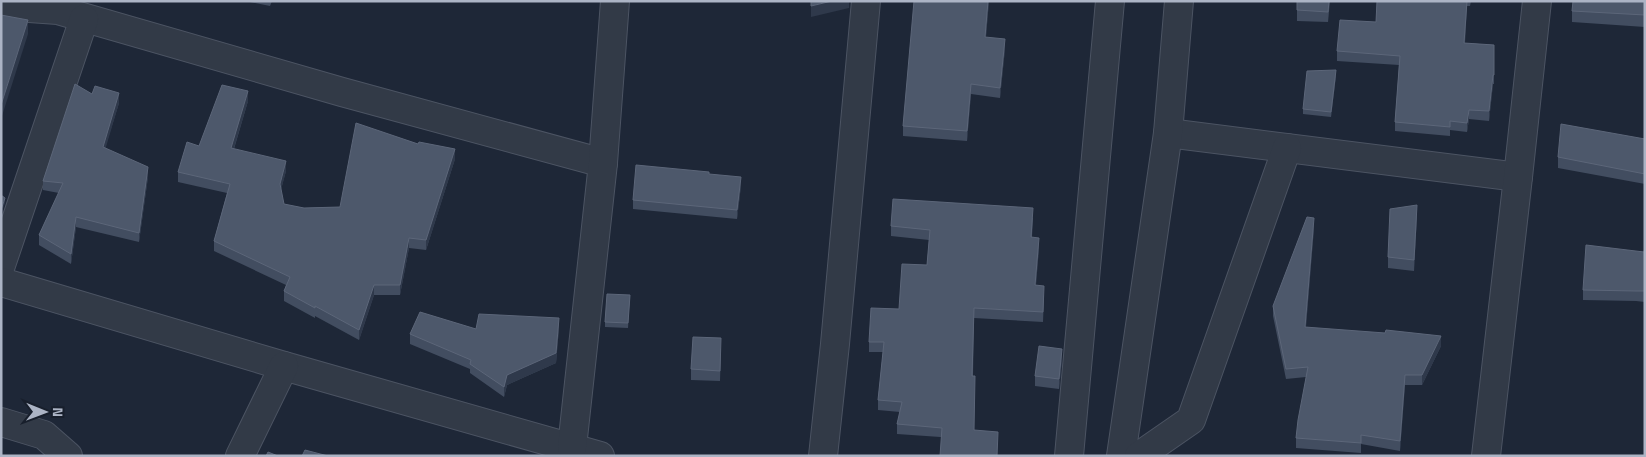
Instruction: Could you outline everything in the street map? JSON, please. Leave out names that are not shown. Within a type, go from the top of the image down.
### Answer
[{"type":"street","points":[[572,447],[603,163],[615,1]]},
{"type":"street","points":[[823,456],[838,316],[866,1]]},
{"type":"street","points":[[1069,456],[1110,1]]},
{"type":"street","points":[[1121,456],[1168,133],[1179,1]]},
{"type":"street","points":[[1494,454],[1518,177],[1536,1]]},
{"type":"street","points":[[1,6],[74,10],[603,163]]},
{"type":"street","points":[[1,265],[74,10]]},
{"type":"street","points":[[1168,133],[1518,177]]},
{"type":"street","points":[[1139,456],[1192,420],[1286,148]]},
{"type":"street","points":[[1,282],[284,366],[600,456]]},
{"type":"street","points":[[240,456],[284,366]]},
{"type":"street","points":[[1,422],[44,435],[68,456]]},
{"type":"building","points":[[811,1],[832,1],[811,6]]},
{"type":"building","points":[[914,1],[988,1],[985,37],[1005,39],[1000,88],[971,84],[967,131],[903,126]]},
{"type":"building","points":[[1297,1],[1329,1],[1328,12],[1297,10]]},
{"type":"building","points":[[1377,1],[1467,1],[1464,43],[1494,45],[1494,75],[1489,111],[1469,110],[1467,123],[1450,121],[1450,127],[1395,122],[1400,56],[1337,51],[1340,20],[1376,22]]},
{"type":"building","points":[[1573,1],[1645,1],[1645,15],[1572,11]]},
{"type":"building","points":[[1,15],[28,20],[1,105]]},
{"type":"building","points":[[1336,70],[1331,112],[1303,109],[1307,71]]},
{"type":"building","points":[[75,84],[92,94],[95,86],[119,93],[103,147],[148,167],[139,233],[76,217],[71,254],[39,235],[63,183],[43,181]]},
{"type":"building","points":[[222,85],[248,91],[231,148],[286,161],[280,184],[284,204],[304,208],[340,207],[356,123],[418,144],[419,142],[455,149],[426,240],[409,238],[400,285],[374,285],[359,330],[284,291],[290,277],[214,241],[230,184],[178,172],[187,142],[199,146]]},
{"type":"building","points":[[1561,124],[1645,139],[1645,174],[1558,157]]},
{"type":"building","points":[[636,165],[741,177],[737,210],[633,200]]},
{"type":"building","points":[[1,195],[5,198],[1,210]]},
{"type":"building","points":[[893,199],[1033,208],[1031,237],[1039,238],[1035,285],[1044,286],[1043,312],[974,308],[972,376],[975,376],[974,430],[998,432],[997,456],[940,456],[942,428],[897,424],[902,402],[878,400],[884,342],[869,342],[871,308],[899,309],[902,264],[927,265],[930,230],[891,226]]},
{"type":"building","points":[[1417,205],[1414,260],[1388,257],[1390,209]]},
{"type":"building","points":[[1307,217],[1314,218],[1305,327],[1385,333],[1386,330],[1441,336],[1422,375],[1405,375],[1400,441],[1361,435],[1361,443],[1296,438],[1308,367],[1286,369],[1273,306]]},
{"type":"building","points":[[1586,245],[1644,252],[1645,248],[1645,291],[1583,290]]},
{"type":"building","points":[[607,294],[630,295],[628,323],[605,322]]},
{"type":"building","points":[[420,312],[476,329],[479,314],[559,318],[556,353],[507,375],[504,387],[470,364],[471,360],[410,334]]},
{"type":"building","points":[[693,337],[721,338],[720,371],[691,369]]},
{"type":"building","points":[[1039,346],[1062,349],[1059,379],[1035,376]]},
{"type":"building","points":[[305,450],[328,456],[302,456]]},
{"type":"building","points":[[268,452],[278,456],[266,456]]}]
